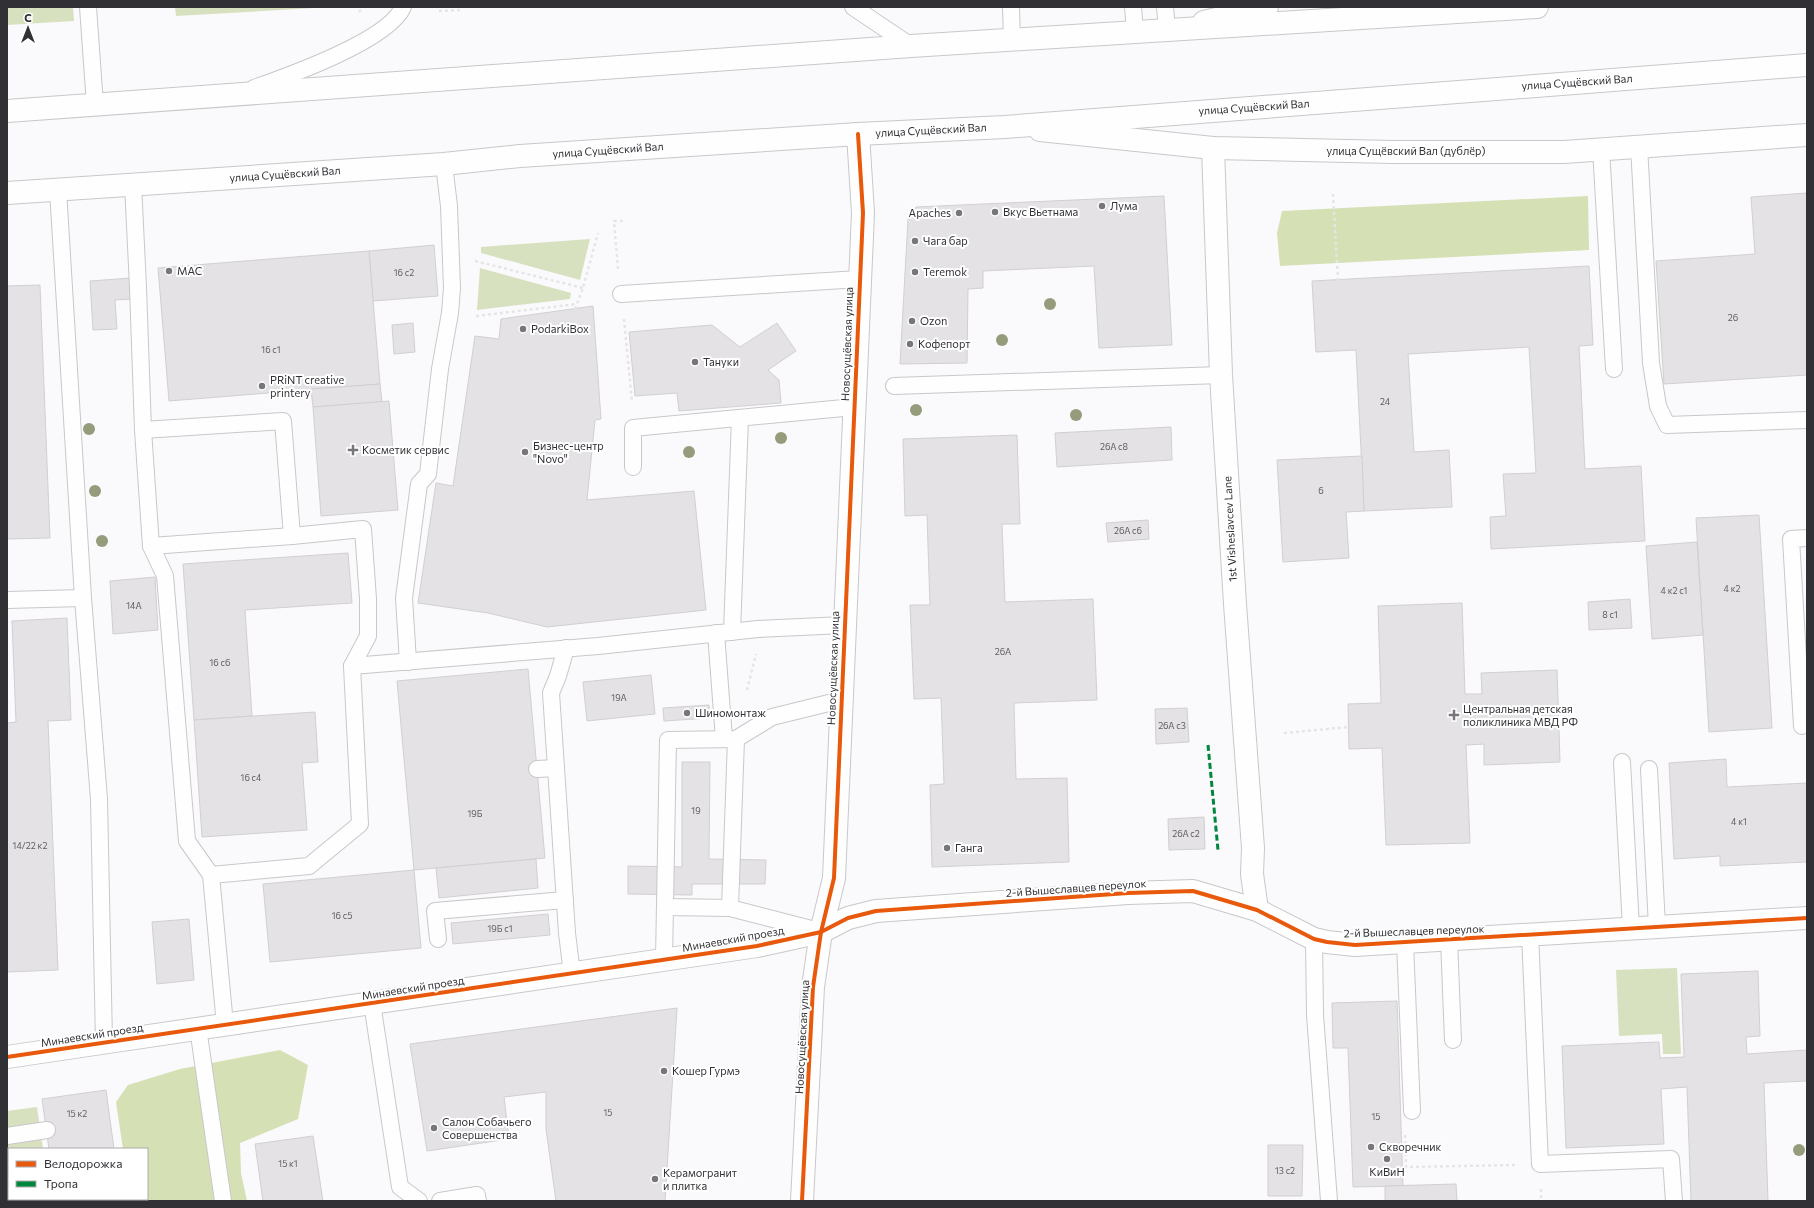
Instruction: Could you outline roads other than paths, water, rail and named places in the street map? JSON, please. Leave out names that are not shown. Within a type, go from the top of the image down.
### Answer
[{"type":"main road","points":[[1167,30],[1267,7]]},
{"type":"main road","points":[[7,111],[911,46],[1537,7]]},
{"type":"main road","name":"улица Сущёвский Вал","points":[[7,193],[444,164],[520,156],[1005,126],[1807,65]]},
{"type":"main road","name":"улица Сущёвский Вал (дублёр)","points":[[1005,126],[1212,148],[1392,152],[1564,152],[1807,135]]},
{"type":"main road","name":"Новосущёвская улица","points":[[802,1201],[813,987],[820,932],[834,878],[840,700],[863,213],[858,134]]},
{"type":"main road","name":"1st Visheslavcev Lane","points":[[1212,148],[1220,375],[1252,848],[1252,874],[1257,910]]},
{"type":"main road","name":"2-й Вышеславцев переулок","points":[[820,932],[848,918],[876,911],[1128,893],[1193,891],[1257,910],[1314,939],[1355,945],[1807,918]]},
{"type":"main road","name":"Минаевский проезд","points":[[7,1058],[104,1042],[757,946],[820,932]]},
{"type":"lane","points":[[88,7],[95,105]]},
{"type":"lane","points":[[239,94],[298,72],[356,46],[381,30],[401,12],[403,7]]},
{"type":"lane","points":[[853,7],[911,46]]},
{"type":"lane","points":[[1011,7],[1012,40]]},
{"type":"lane","points":[[1133,7],[1135,32]]},
{"type":"lane","points":[[1165,7],[1167,30]]},
{"type":"lane","points":[[1639,146],[1651,363],[1658,406],[1667,425],[1807,420]]},
{"type":"lane","points":[[1600,149],[1614,369]]},
{"type":"lane","points":[[408,662],[405,590],[419,484],[428,474],[440,369],[450,314],[452,288],[444,164]]},
{"type":"lane","points":[[133,184],[143,430],[151,546],[165,576],[187,841],[211,875],[225,1025]]},
{"type":"lane","points":[[58,190],[83,598],[99,799],[104,1042]]},
{"type":"lane","points":[[621,294],[859,279]]},
{"type":"lane","points":[[894,386],[1220,375]]},
{"type":"lane","points":[[633,467],[633,428],[854,408]]},
{"type":"lane","points":[[732,632],[740,418]]},
{"type":"lane","points":[[143,430],[283,421],[292,536]]},
{"type":"lane","points":[[151,546],[292,536],[363,529],[368,599],[368,636],[352,666],[360,824],[309,866],[211,875]]},
{"type":"lane","points":[[1802,726],[1791,539],[1807,538]]},
{"type":"lane","points":[[7,600],[83,598]]},
{"type":"lane","points":[[352,666],[598,646],[758,629],[844,625]]},
{"type":"lane","points":[[716,633],[730,739],[730,908]]},
{"type":"lane","points":[[566,648],[558,676],[551,693],[565,900],[572,974]]},
{"type":"lane","points":[[664,960],[668,740],[730,739],[772,717],[840,700]]},
{"type":"lane","points":[[1622,762],[1631,928]]},
{"type":"lane","points":[[537,769],[556,768]]},
{"type":"lane","points":[[1649,769],[1657,927]]},
{"type":"lane","points":[[438,939],[435,911],[565,900]]},
{"type":"lane","points":[[666,907],[730,908],[820,932]]},
{"type":"lane","points":[[1530,934],[1540,1164],[1671,1159],[1674,1201]]},
{"type":"lane","points":[[1314,939],[1315,1015],[1329,1201]]},
{"type":"lane","points":[[1449,940],[1453,1040]]},
{"type":"lane","points":[[1405,943],[1412,1111]]},
{"type":"lane","points":[[372,1003],[400,1187],[419,1201]]},
{"type":"lane","points":[[198,1028],[223,1201]]},
{"type":"lane","points":[[7,1136],[47,1130]]},
{"type":"lane","points":[[440,1201],[477,1195],[478,1201]]},
{"type":"place","name":"Лума","points":[[1102,206]]},
{"type":"place","name":"Вкус Вьетнама","points":[[995,212]]},
{"type":"place","name":"Apaches","points":[[959,213]]},
{"type":"place","name":"Чага бар","points":[[915,241]]},
{"type":"place","name":"MAC","points":[[169,271]]},
{"type":"place","name":"Teremok","points":[[915,272]]},
{"type":"place","name":"Ozon","points":[[912,321]]},
{"type":"place","name":"PodarkiBox","points":[[523,329]]},
{"type":"place","name":"Кофепорт","points":[[910,344]]},
{"type":"place","name":"Тануки","points":[[695,362]]},
{"type":"place","name":"PRiNT creative printery","points":[[262,386]]},
{"type":"place","name":"Косметик сервис","points":[[353,450]]},
{"type":"place","name":"Бизнес-центр \"Novo\"","points":[[525,452]]},
{"type":"place","name":"Шиномонтаж","points":[[687,713]]},
{"type":"place","name":"Центральная детская поликлиника МВД РФ","points":[[1454,715]]},
{"type":"place","name":"Ганга","points":[[947,848]]},
{"type":"place","name":"Кошер Гурмэ","points":[[664,1071]]},
{"type":"place","name":"Салон Собачьего Совершенства","points":[[434,1128]]},
{"type":"place","name":"Скворечник","points":[[1371,1147]]},
{"type":"place","name":"КиВиН","points":[[1387,1159]]},
{"type":"place","name":"Керамогранит и плитка","points":[[655,1179]]}]
